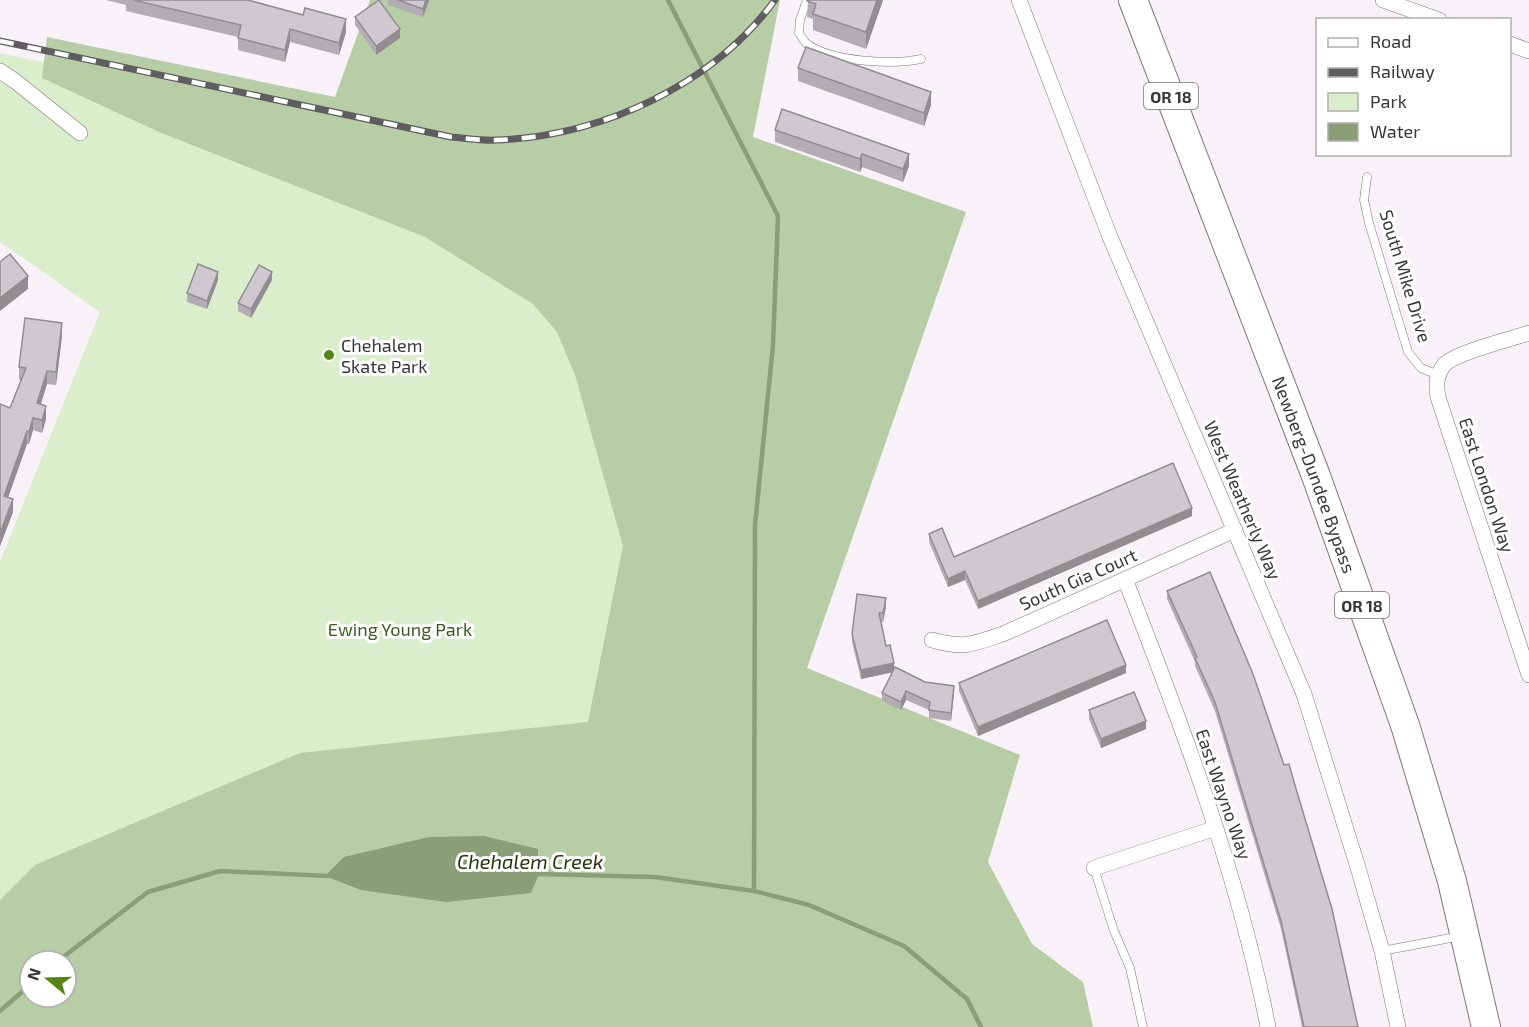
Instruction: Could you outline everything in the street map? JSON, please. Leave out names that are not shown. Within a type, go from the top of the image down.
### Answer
[{"type":"highway","name":"Newberg-Dundee Bypass","points":[[1134,0],[1316,476],[1405,725],[1443,849],[1486,1027]]},
{"type":"street","name":"West Weatherly Way","points":[[1018,0],[1110,237],[1304,694],[1382,951],[1398,1027]]},
{"type":"street","points":[[1383,0],[1433,18]]},
{"type":"street","points":[[1511,45],[1529,51]]},
{"type":"street","points":[[0,72],[15,81],[80,133]]},
{"type":"street","name":"South Mike Drive","points":[[1438,375],[1445,364],[1456,357],[1529,333]]},
{"type":"street","name":"East London Way","points":[[1438,375],[1436,386],[1438,397],[1529,675]]},
{"type":"street","name":"South Gia Court","points":[[932,640],[954,646],[972,645],[1003,634],[1235,530]]},
{"type":"street","name":"East Wayno Way","points":[[1125,579],[1172,700],[1224,849],[1258,974],[1268,1027]]},
{"type":"street","points":[[1094,868],[1216,828]]},
{"type":"lane","points":[[807,0],[800,20],[799,33],[807,43],[833,55],[869,61],[907,62],[921,59]]},
{"type":"lane","name":"South Mike Drive","points":[[1367,177],[1364,192],[1366,212],[1408,352],[1420,368],[1438,375]]},
{"type":"lane","points":[[1094,868],[1114,931],[1130,968],[1143,1027]]},
{"type":"lane","points":[[1382,951],[1465,935]]},
{"type":"green space","name":"Ewing Young Park","points":[[0,53],[428,143],[966,212],[806,668],[60,1027],[0,1007],[0,562],[100,312],[0,242]]},
{"type":"shaded area","points":[[370,0],[780,0],[753,137],[966,212],[807,668],[1020,755],[988,862],[1032,944],[1083,982],[1093,1027],[0,1027],[0,900],[35,865],[300,753],[588,722],[623,546],[575,375],[557,332],[533,304],[425,237],[159,132],[42,78],[47,37],[335,97]]},
{"type":"water","points":[[484,836],[538,849],[539,874],[531,893],[446,902],[361,890],[325,876],[344,857],[429,837]]},
{"type":"building","points":[[133,0],[248,0],[303,15],[305,8],[346,19],[339,43],[290,29],[285,50],[238,38],[241,25]]},
{"type":"building","points":[[379,0],[400,29],[376,46],[355,17]]},
{"type":"building","points":[[398,0],[426,0],[423,9]]},
{"type":"building","points":[[808,0],[877,0],[866,32],[813,14],[816,4]]},
{"type":"building","points":[[806,47],[931,92],[924,113],[798,68]]},
{"type":"building","points":[[782,109],[909,154],[903,169],[862,154],[860,159],[775,130]]},
{"type":"building","points":[[10,254],[28,276],[0,298],[0,262]]},
{"type":"building","points":[[198,264],[218,272],[207,301],[187,293]]},
{"type":"building","points":[[259,265],[272,272],[251,309],[238,303]]},
{"type":"building","points":[[25,318],[62,323],[56,372],[47,371],[37,403],[46,406],[42,420],[33,418],[29,432],[27,431],[4,496],[13,499],[0,533],[0,404],[10,408],[26,368],[19,367]]},
{"type":"building","points":[[1173,463],[1192,508],[978,601],[965,571],[948,579],[929,534],[942,528],[954,557]]},
{"type":"building","points":[[1210,572],[1253,674],[1284,765],[1289,764],[1332,909],[1358,1027],[1304,1027],[1281,921],[1215,702],[1167,591]]},
{"type":"building","points":[[857,594],[886,598],[883,613],[879,613],[886,646],[890,645],[894,663],[861,670],[852,634]]},
{"type":"building","points":[[1107,620],[1126,665],[978,727],[959,683]]},
{"type":"building","points":[[895,667],[925,682],[954,686],[951,713],[929,710],[930,702],[906,691],[901,702],[882,693]]},
{"type":"building","points":[[1134,692],[1146,721],[1101,739],[1089,710]]},
{"type":"waterway","points":[[668,0],[778,216],[773,345],[755,525],[754,891]]},
{"type":"waterway","name":"Chehalem Creek","points":[[74,949],[148,892],[220,871],[329,876]]},
{"type":"waterway","name":"Chehalem Creek","points":[[535,874],[655,877],[754,891],[809,905],[904,946],[967,999],[981,1027]]},
{"type":"waterway","name":"Chehalem Creek","points":[[0,1011],[18,995]]},
{"type":"railway","points":[[0,41],[451,137],[497,140],[537,136],[576,128],[615,116],[652,100],[687,81],[720,57],[750,30],[775,0]]},
{"type":"place","name":"Chehalem Skate Park","points":[[329,355]]}]
